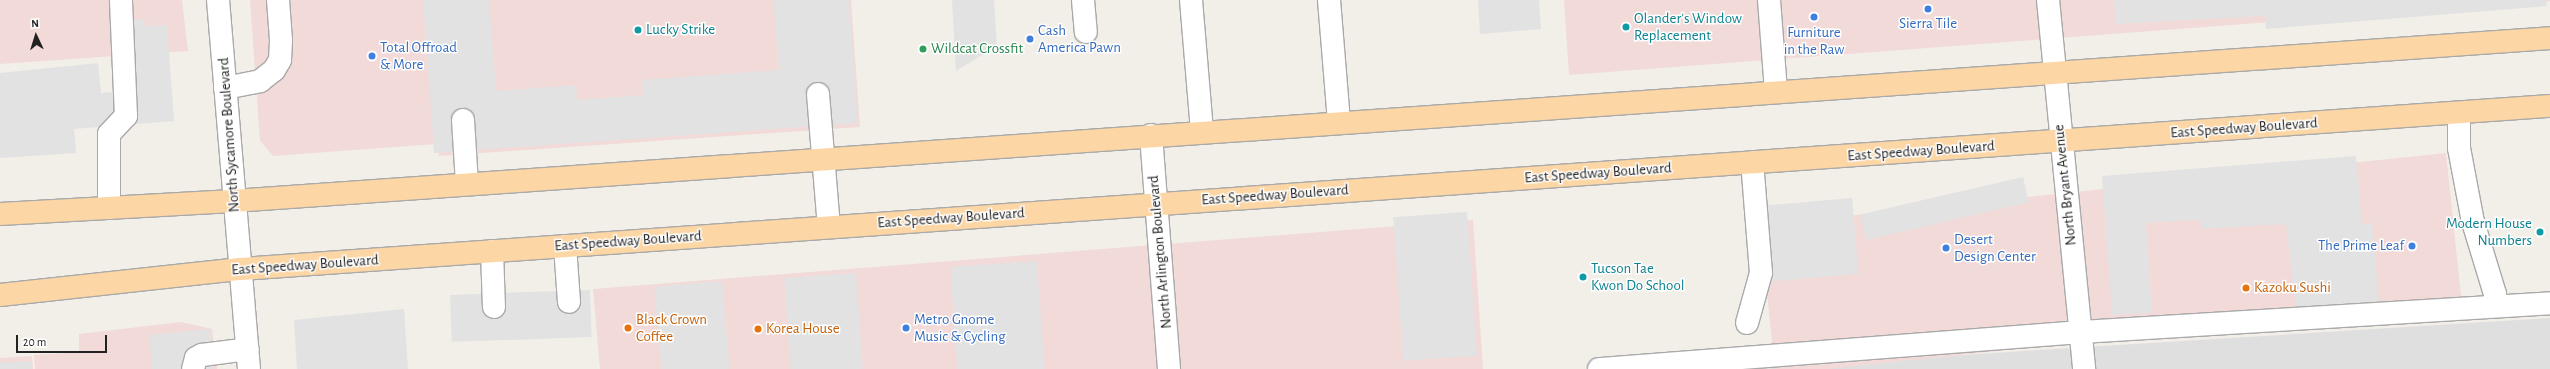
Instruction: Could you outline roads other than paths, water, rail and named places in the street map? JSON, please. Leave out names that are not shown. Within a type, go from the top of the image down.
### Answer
[{"type":"main road","points":[[0,214],[233,201],[1202,131],[2550,38]]},
{"type":"main road","name":"East Speedway Boulevard","points":[[0,295],[241,269],[1155,203],[2550,106]]},
{"type":"street","points":[[109,208],[109,134],[126,116],[121,0]]},
{"type":"street","name":"North Sycamore Boulevard","points":[[218,0],[233,201],[241,269],[248,359]]},
{"type":"street","points":[[225,88],[260,82],[274,70],[280,60],[281,40],[278,0]]},
{"type":"street","points":[[1083,0],[1086,32]]},
{"type":"street","points":[[1191,0],[1202,131]]},
{"type":"street","points":[[1330,0],[1339,122]]},
{"type":"street","points":[[1768,0],[1776,92]]},
{"type":"street","name":"North Bryant Avenue","points":[[2048,0],[2060,141],[2084,369]]},
{"type":"street","points":[[818,94],[822,159],[829,227]]},
{"type":"street","points":[[2459,113],[2459,148],[2473,222],[2495,294],[2496,306]]},
{"type":"street","points":[[463,120],[467,184]]},
{"type":"street","name":"North Arlington Boulevard","points":[[1151,135],[1155,203],[1169,369]]},
{"type":"street","points":[[1747,323],[1761,273],[1752,162]]},
{"type":"street","points":[[565,246],[569,302]]},
{"type":"street","points":[[492,251],[494,307]]},
{"type":"street","points":[[1599,369],[2080,332],[2550,302]]},
{"type":"street","points":[[193,369],[196,358],[202,355],[248,359]]},
{"type":"place","name":"Sierra Tile","points":[[1928,9]]},
{"type":"place","name":"Furniture in the Raw","points":[[1814,17]]},
{"type":"place","name":"Olander's Window Replacement","points":[[1626,27]]},
{"type":"place","name":"Lucky Strike","points":[[638,30]]},
{"type":"place","name":"Cash America Pawn","points":[[1030,39]]},
{"type":"place","name":"Wildcat Crossfit","points":[[923,49]]},
{"type":"place","name":"Total Offroad & More","points":[[372,56]]},
{"type":"place","name":"Modern House Numbers","points":[[2540,232]]},
{"type":"place","name":"The Prime Leaf","points":[[2412,246]]},
{"type":"place","name":"Desert Design Center","points":[[1946,248]]},
{"type":"place","name":"Tucson Tae Kwon Do School","points":[[1583,277]]},
{"type":"place","name":"Kazoku Sushi","points":[[2246,288]]},
{"type":"place","name":"Black Crown Coffee","points":[[628,328]]},
{"type":"place","name":"Metro Gnome Music & Cycling","points":[[906,328]]},
{"type":"place","name":"Korea House","points":[[758,329]]}]
